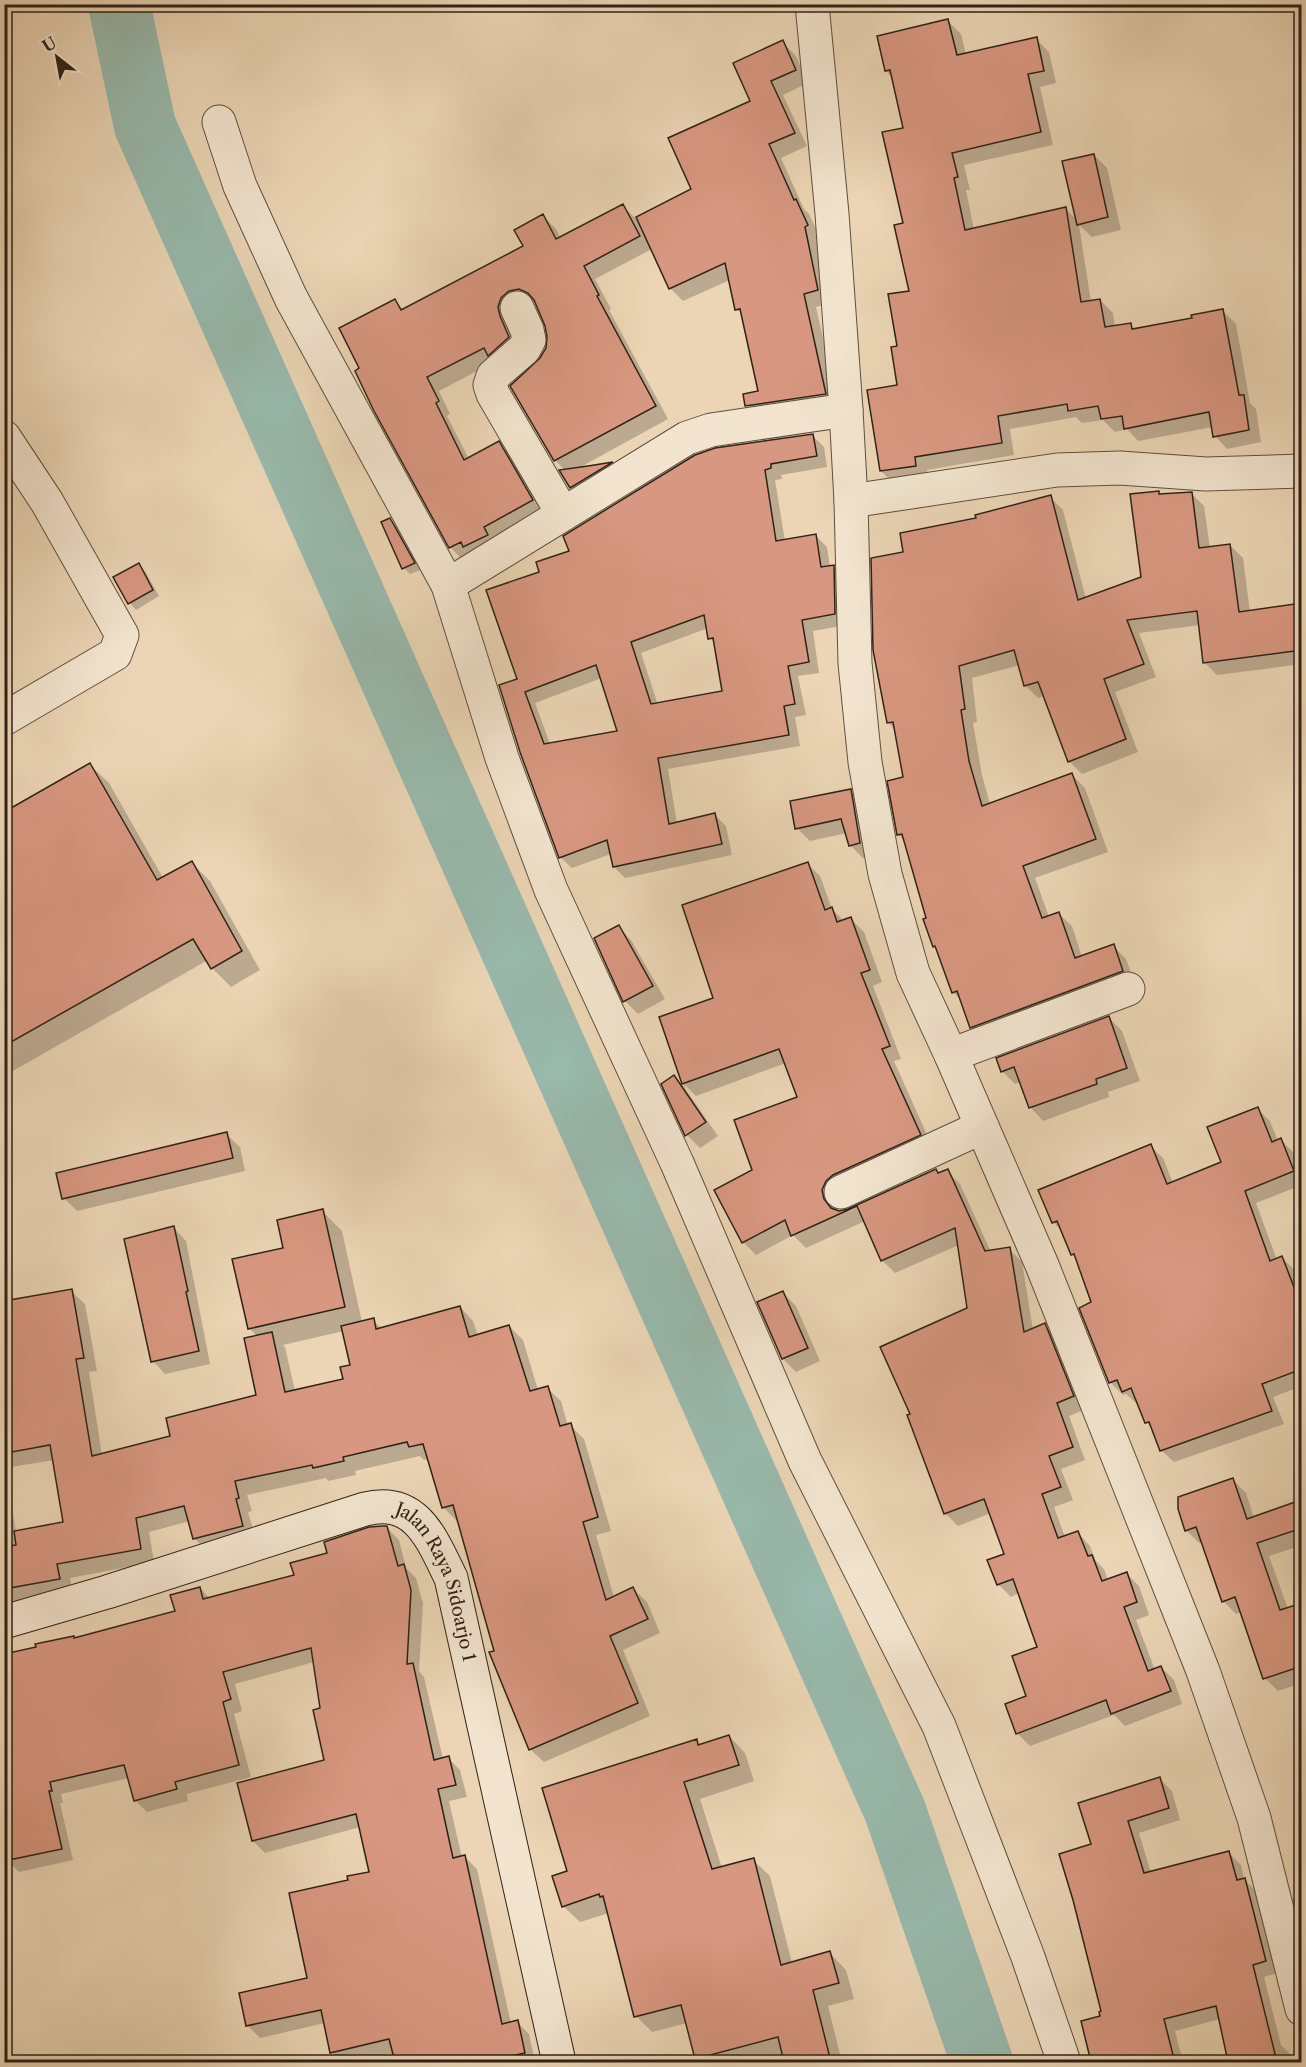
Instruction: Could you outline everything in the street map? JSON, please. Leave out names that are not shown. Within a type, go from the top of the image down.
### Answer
[{"type":"street","points":[[812,4],[832,214],[846,410],[855,663],[864,762],[885,874],[913,973],[1042,1265],[1207,1681],[1254,1818],[1302,2009]]},
{"type":"street","points":[[219,122],[240,186],[291,298],[448,585],[502,758],[551,890],[677,1163],[805,1461],[939,1726],[1028,1957],[1064,2062]]},
{"type":"street","points":[[517,308],[529,340],[524,349],[494,376],[490,384],[493,394],[564,514]]},
{"type":"street","points":[[448,585],[698,433],[846,410]]},
{"type":"street","points":[[4,437],[47,502],[122,635],[115,654],[4,719]]},
{"type":"street","points":[[851,501],[1057,470],[1120,468],[1206,474],[1302,471]]},
{"type":"street","points":[[951,1055],[1128,989]]},
{"type":"street","points":[[841,1192],[982,1127]]},
{"type":"street","name":"Jalan Raya Sidoarjo 1","points":[[4,1622],[107,1592],[365,1509],[389,1506],[415,1518],[429,1536],[452,1578],[559,2062]]},
{"type":"building","points":[[948,19],[957,55],[1037,37],[1044,71],[1028,74],[1041,132],[952,153],[958,177],[954,178],[965,230],[1066,207],[1081,302],[1100,299],[1105,327],[1131,323],[1132,329],[1192,318],[1191,315],[1223,309],[1239,395],[1244,395],[1249,430],[1213,437],[1209,412],[1124,429],[1122,416],[1101,419],[1098,406],[1068,411],[1067,404],[998,416],[1002,443],[915,457],[916,466],[880,471],[867,390],[897,385],[891,347],[897,346],[888,294],[909,291],[894,225],[903,223],[882,132],[903,128],[890,70],[885,71],[877,36]]},
{"type":"building","points":[[783,40],[796,70],[771,81],[795,133],[769,144],[808,225],[805,227],[818,290],[804,294],[826,394],[745,406],[743,394],[758,391],[740,309],[735,310],[725,263],[669,289],[636,217],[691,189],[668,138],[750,101],[733,63]]},
{"type":"building","points":[[1094,154],[1108,217],[1077,225],[1062,161]]},
{"type":"building","points":[[623,204],[640,236],[584,266],[599,295],[597,296],[656,406],[554,461],[510,386],[540,358],[546,348],[545,326],[534,300],[528,293],[519,289],[509,291],[501,298],[498,307],[509,337],[488,356],[484,348],[427,377],[439,401],[436,403],[464,460],[499,441],[533,500],[484,527],[488,535],[463,547],[461,542],[449,548],[374,411],[355,371],[359,368],[339,328],[395,299],[401,310],[523,246],[514,230],[543,214],[556,239]]},
{"type":"building","points":[[813,434],[817,456],[771,464],[771,468],[765,470],[776,541],[816,534],[821,567],[834,565],[835,614],[802,620],[809,662],[788,666],[795,704],[784,706],[789,735],[658,758],[669,824],[715,813],[722,844],[613,867],[607,840],[559,858],[520,752],[499,685],[517,679],[486,590],[539,572],[536,562],[569,551],[563,536],[695,455],[715,448]],"holes":[[[704,615],[708,639],[713,638],[722,691],[651,704],[631,642]],[[596,665],[617,731],[544,744],[525,692]]]},
{"type":"building","points":[[613,462],[570,488],[559,470],[588,466]]},
{"type":"building","points":[[1159,491],[1159,494],[1192,492],[1199,548],[1230,544],[1239,612],[1302,603],[1302,650],[1203,663],[1197,611],[1127,620],[1144,664],[1104,679],[1126,739],[1068,762],[1038,682],[1024,686],[1014,650],[959,666],[965,709],[961,710],[969,761],[982,806],[1072,773],[1096,839],[1023,866],[1042,918],[1059,912],[1075,958],[1114,944],[1123,971],[970,1028],[957,991],[952,993],[935,946],[933,947],[923,919],[926,918],[902,834],[897,835],[887,781],[903,777],[893,722],[887,723],[873,650],[871,558],[903,552],[900,533],[976,518],[975,515],[1051,495],[1078,600],[1141,577],[1130,494]]},
{"type":"building","points":[[390,518],[415,563],[402,569],[381,522]]},
{"type":"building","points":[[139,563],[153,590],[128,604],[113,577]]},
{"type":"building","points":[[90,763],[157,880],[192,861],[242,951],[211,969],[193,939],[4,1046],[4,812]]},
{"type":"building","points":[[851,789],[860,843],[849,846],[841,819],[795,829],[790,801]]},
{"type":"building","points":[[808,862],[825,910],[832,907],[837,922],[851,917],[870,970],[861,973],[890,1046],[882,1049],[921,1135],[833,1175],[826,1181],[822,1190],[824,1199],[831,1208],[839,1211],[848,1209],[936,1169],[938,1173],[948,1169],[985,1251],[1010,1247],[1024,1332],[1045,1323],[1074,1396],[1057,1403],[1073,1447],[1049,1456],[1061,1487],[1042,1494],[1058,1538],[1078,1531],[1088,1556],[1092,1555],[1102,1581],[1127,1572],[1137,1602],[1124,1607],[1148,1671],[1161,1666],[1171,1691],[1111,1714],[1106,1700],[1016,1734],[1005,1704],[1026,1696],[1012,1656],[1037,1647],[1013,1579],[997,1585],[987,1560],[1004,1554],[984,1499],[944,1514],[907,1415],[910,1414],[880,1347],[967,1308],[955,1228],[881,1261],[857,1206],[791,1236],[785,1220],[742,1243],[714,1190],[752,1170],[734,1120],[797,1097],[779,1049],[682,1084],[659,1017],[713,998],[682,905]]},
{"type":"building","points":[[619,925],[653,986],[623,1002],[594,938]]},
{"type":"building","points":[[1109,1016],[1127,1068],[1096,1079],[1097,1084],[1029,1108],[1014,1067],[1001,1072],[996,1058]]},
{"type":"building","points":[[674,1075],[706,1122],[685,1136],[661,1084]]},
{"type":"building","points":[[1258,1107],[1272,1142],[1281,1138],[1294,1171],[1245,1191],[1270,1261],[1282,1256],[1302,1308],[1302,1369],[1262,1384],[1272,1411],[1160,1451],[1149,1422],[1145,1423],[1131,1388],[1122,1392],[1117,1380],[1109,1383],[1079,1308],[1091,1302],[1074,1254],[1071,1255],[1057,1221],[1052,1223],[1038,1190],[1151,1144],[1167,1184],[1221,1162],[1207,1127]]},
{"type":"building","points":[[227,1132],[233,1158],[62,1199],[56,1173]]},
{"type":"building","points":[[323,1209],[345,1307],[248,1329],[232,1259],[283,1248],[277,1220]]},
{"type":"building","points":[[174,1226],[199,1351],[151,1362],[124,1239]]},
{"type":"building","points":[[72,1289],[84,1358],[76,1359],[92,1456],[170,1436],[166,1418],[256,1395],[244,1338],[272,1332],[285,1392],[343,1379],[340,1367],[350,1365],[341,1326],[374,1318],[376,1329],[460,1306],[469,1337],[509,1325],[530,1391],[548,1386],[560,1426],[571,1423],[598,1517],[583,1522],[606,1600],[633,1587],[648,1619],[610,1636],[638,1703],[529,1750],[489,1652],[494,1651],[453,1505],[442,1508],[423,1444],[409,1447],[407,1442],[343,1457],[344,1461],[313,1468],[312,1465],[235,1481],[239,1498],[236,1499],[243,1526],[193,1539],[184,1506],[136,1518],[141,1549],[57,1564],[60,1579],[4,1589],[4,1547],[16,1545],[14,1531],[63,1522],[50,1445],[12,1452],[11,1449],[4,1450],[4,1301]]},
{"type":"building","points":[[783,1291],[808,1348],[782,1359],[757,1302]]},
{"type":"building","points":[[1233,1478],[1247,1519],[1295,1502],[1302,1521],[1302,1528],[1257,1543],[1280,1610],[1302,1603],[1302,1666],[1263,1679],[1235,1597],[1222,1602],[1196,1527],[1185,1531],[1178,1509],[1178,1497]]},
{"type":"building","points":[[387,1526],[398,1566],[404,1564],[411,1590],[407,1664],[413,1663],[434,1760],[449,1756],[456,1785],[438,1789],[453,1858],[465,1855],[502,2024],[518,2020],[525,2053],[482,2062],[395,2062],[389,2039],[330,2053],[321,2010],[246,2026],[239,1993],[307,1978],[289,1893],[348,1880],[347,1876],[369,1872],[356,1814],[252,1841],[237,1783],[324,1760],[313,1710],[320,1708],[311,1648],[223,1672],[231,1699],[223,1702],[239,1765],[175,1782],[177,1789],[134,1801],[124,1765],[50,1782],[52,1791],[49,1791],[62,1849],[4,1861],[4,1654],[36,1647],[35,1644],[74,1636],[74,1638],[175,1611],[170,1595],[200,1587],[203,1599],[294,1575],[290,1563],[327,1553],[324,1542],[369,1527]]},
{"type":"building","points":[[729,1735],[739,1765],[684,1782],[712,1869],[754,1858],[781,1965],[830,1951],[839,1983],[813,1990],[831,2062],[784,2062],[778,2037],[695,2059],[681,2005],[634,2017],[603,1896],[600,1897],[599,1894],[562,1907],[552,1876],[567,1871],[542,1788],[697,1739],[698,1745]]},
{"type":"building","points":[[1160,1777],[1169,1808],[1128,1821],[1144,1873],[1229,1851],[1237,1880],[1245,1878],[1266,1961],[1253,1965],[1277,2062],[1228,2062],[1216,2006],[1164,2019],[1174,2059],[1159,2062],[1091,2062],[1081,2021],[1100,2016],[1101,2011],[1059,1854],[1091,1844],[1078,1803]]},
{"type":"waterway","points":[[119,4],[145,126],[895,1811],[982,2062]]}]
